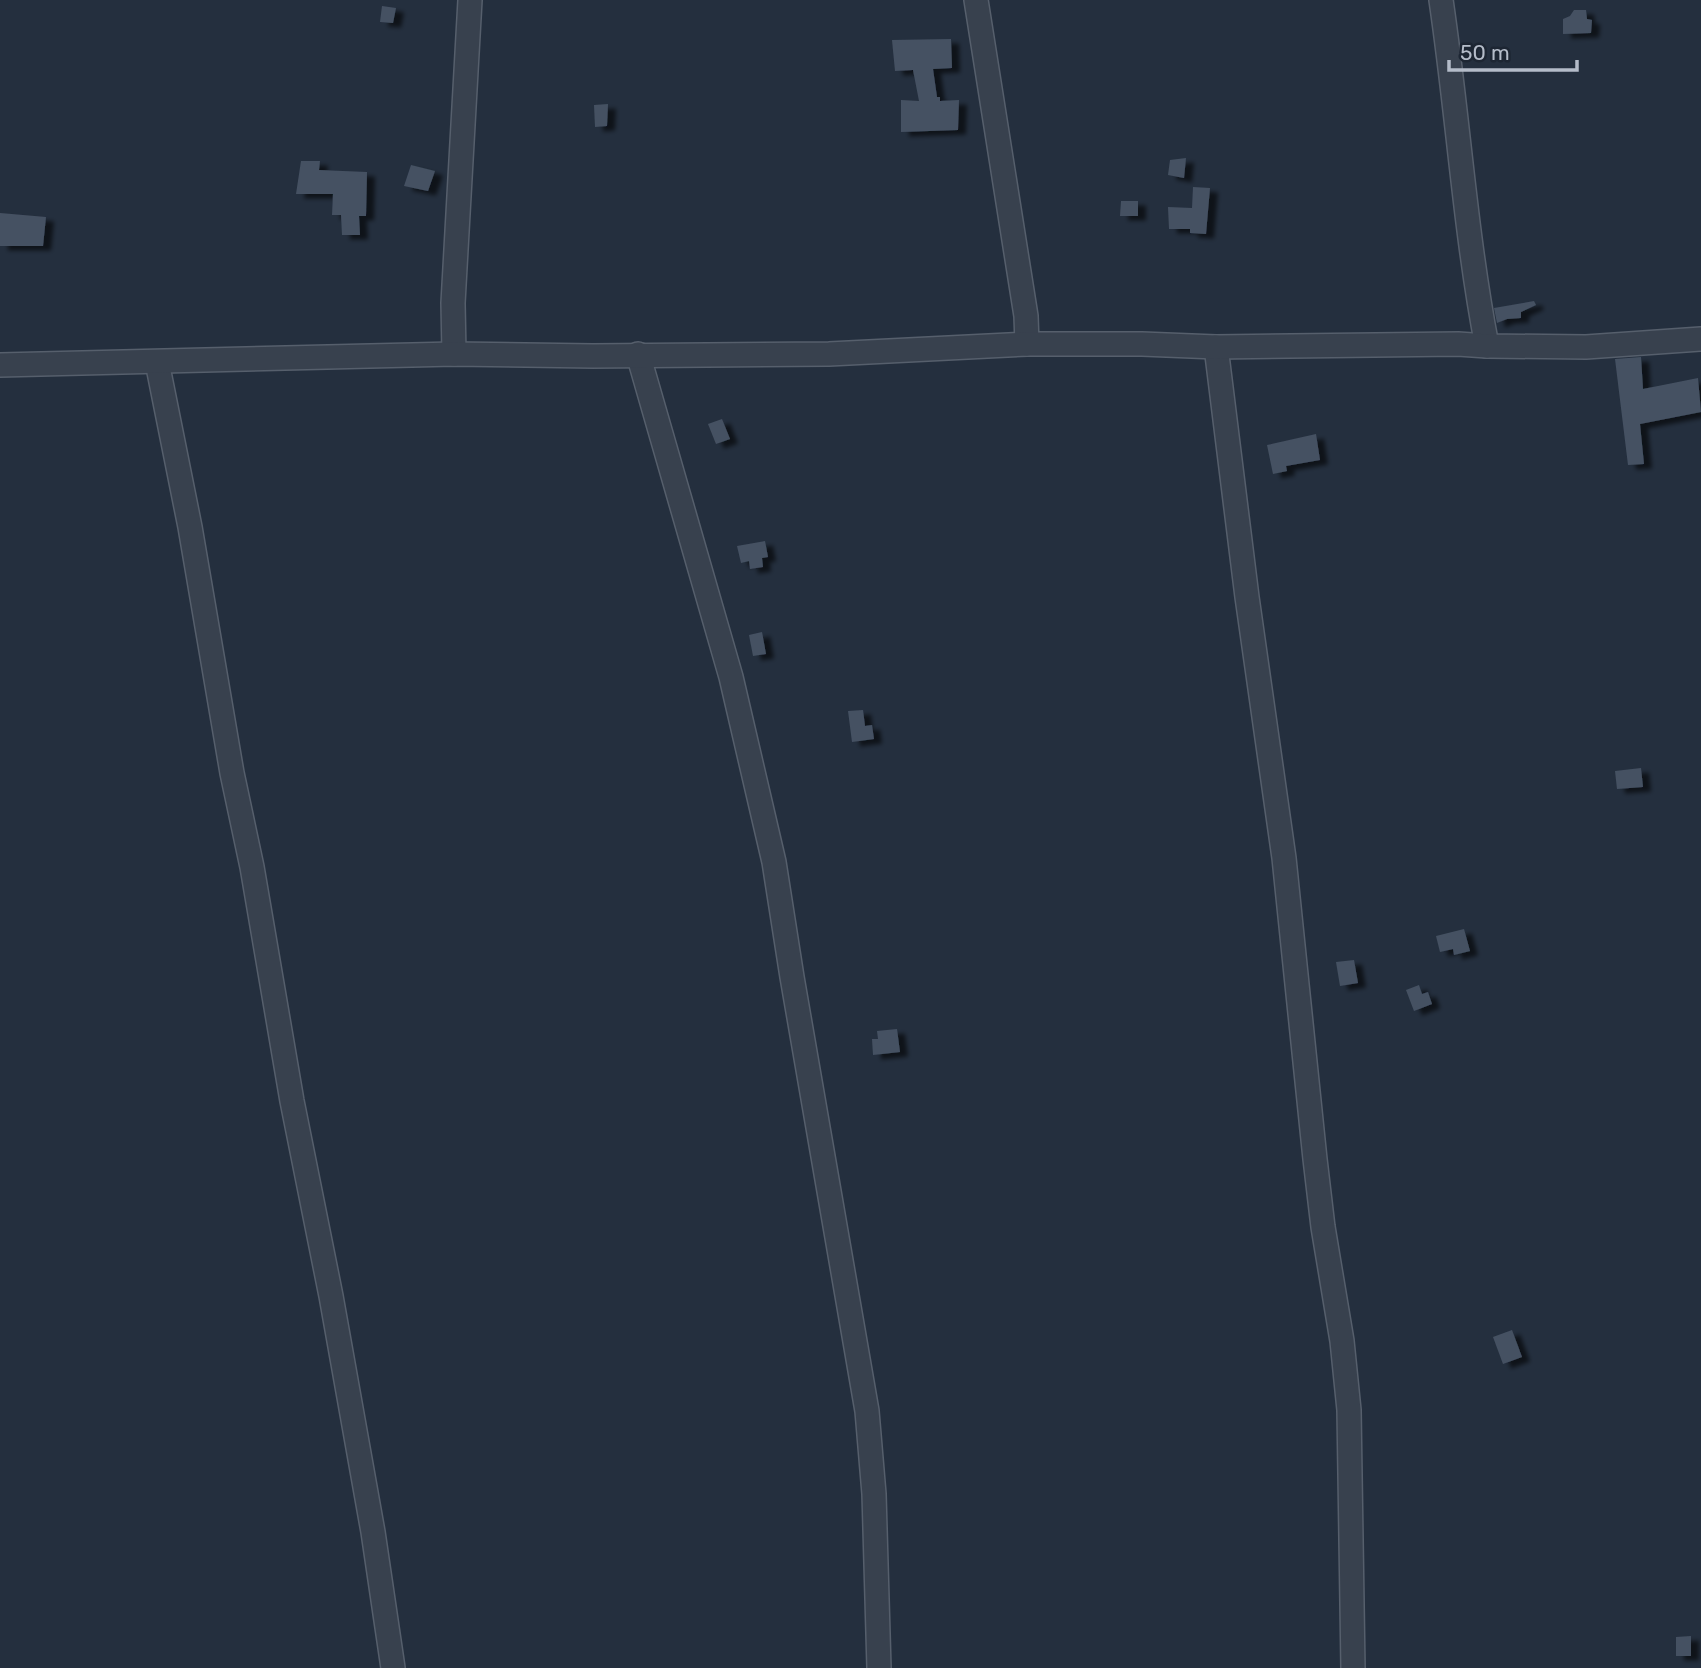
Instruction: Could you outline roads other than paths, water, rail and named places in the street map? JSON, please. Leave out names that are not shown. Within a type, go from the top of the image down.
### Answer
[{"type":"street","points":[[454,354],[454,279],[470,0]]},
{"type":"street","points":[[976,0],[1026,316],[1027,344]]},
{"type":"street","points":[[1441,0],[1477,296],[1487,346]]},
{"type":"street","points":[[0,365],[454,354],[829,354],[1027,344],[1216,347],[1458,344],[1586,346],[1701,339]]},
{"type":"street","points":[[1216,347],[1247,597],[1284,858],[1323,1227],[1342,1341],[1349,1410],[1353,1668]]},
{"type":"street","points":[[638,354],[731,677],[774,862],[867,1411],[874,1494],[879,1668]]},
{"type":"street","points":[[157,362],[190,527],[213,671],[252,867],[292,1101],[331,1296],[373,1532],[393,1668]]}]
